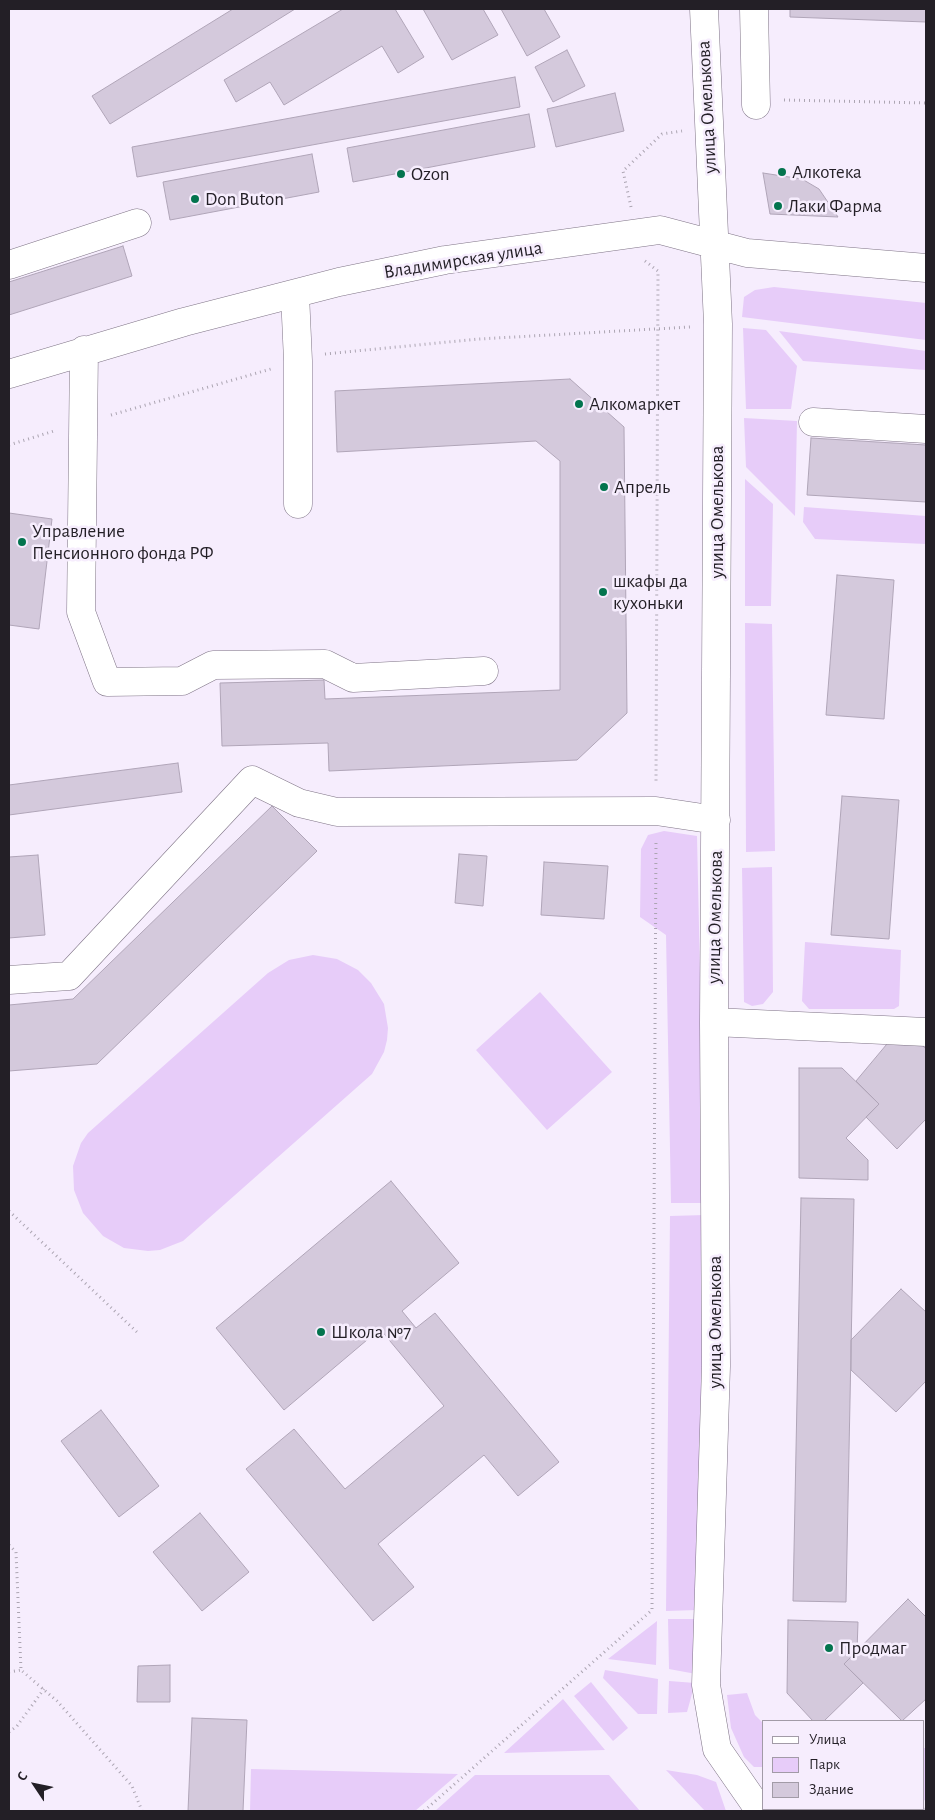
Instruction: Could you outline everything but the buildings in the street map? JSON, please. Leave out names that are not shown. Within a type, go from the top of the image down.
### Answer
[{"type":"street","name":"улица Омелькова","points":[[704,9],[718,324],[714,1022],[716,1366],[706,1684],[717,1749],[760,1811]]},
{"type":"street","points":[[754,9],[756,105]]},
{"type":"street","points":[[9,265],[137,223]]},
{"type":"street","name":"Владимирская улица","points":[[9,374],[84,350],[295,294],[445,260],[660,230],[714,242],[747,253],[926,268]]},
{"type":"street","points":[[295,294],[298,362],[298,504]]},
{"type":"street","points":[[84,350],[81,612],[107,682],[182,681],[213,665],[325,664],[353,678],[484,671]]},
{"type":"street","points":[[813,422],[926,429]]},
{"type":"street","points":[[9,980],[69,976],[252,780],[299,803],[337,812],[656,811],[716,820]]},
{"type":"street","points":[[714,1022],[926,1032]]},
{"type":"path","points":[[756,105],[767,100],[926,103]]},
{"type":"path","points":[[424,1811],[652,1610],[658,271],[642,258],[623,170],[662,134],[708,128]]},
{"type":"path","points":[[9,444],[332,352],[479,339],[657,330],[718,324]]},
{"type":"path","points":[[9,1211],[139,1334]]},
{"type":"path","points":[[9,1545],[16,1552],[21,1670],[57,1701],[132,1786],[142,1811]]},
{"type":"path","points":[[9,1672],[21,1670]]},
{"type":"path","points":[[9,1732],[17,1726],[44,1689]]},
{"type":"green space","points":[[774,287],[926,303],[926,340],[742,317],[744,297],[755,290]]},
{"type":"green space","points":[[743,328],[766,330],[797,366],[791,409],[746,409]]},
{"type":"green space","points":[[779,331],[926,351],[926,370],[803,361]]},
{"type":"green space","points":[[744,418],[797,421],[795,516],[746,467]]},
{"type":"green space","points":[[745,479],[773,504],[771,606],[745,606]]},
{"type":"green space","points":[[804,507],[926,516],[926,544],[815,539],[803,522]]},
{"type":"green space","points":[[745,623],[772,624],[775,851],[746,852]]},
{"type":"green space","points":[[664,831],[697,836],[705,1203],[671,1203],[666,935],[640,917],[641,849],[648,835]]},
{"type":"green space","points":[[772,867],[773,992],[763,1004],[752,1006],[744,1002],[742,868]]},
{"type":"green space","points":[[805,942],[901,950],[899,1006],[894,1009],[809,1009],[802,1001]]},
{"type":"green space","points":[[313,955],[337,959],[358,970],[371,983],[384,1004],[388,1028],[387,1040],[384,1052],[372,1074],[183,1241],[160,1250],[148,1251],[124,1248],[103,1236],[83,1213],[74,1190],[73,1166],[81,1143],[88,1133],[268,973],[289,960]]},
{"type":"green space","points":[[540,992],[612,1072],[547,1130],[476,1050]]},
{"type":"green space","points":[[705,1215],[697,1610],[666,1611],[670,1216]]},
{"type":"green space","points":[[668,1619],[696,1619],[696,1674],[669,1669]]},
{"type":"green space","points":[[657,1621],[656,1665],[608,1659]]},
{"type":"green space","points":[[605,1670],[658,1679],[657,1714],[638,1714],[603,1678]]},
{"type":"green space","points":[[669,1681],[695,1683],[687,1712],[668,1713]]},
{"type":"green space","points":[[591,1682],[628,1728],[613,1741],[574,1696]]},
{"type":"green space","points":[[747,1693],[755,1715],[762,1722],[762,1767],[754,1767],[744,1757],[731,1728],[727,1695]]},
{"type":"green space","points":[[563,1699],[605,1750],[504,1753]]},
{"type":"green space","points":[[925,1748],[926,1748],[925,1800]]},
{"type":"green space","points":[[251,1769],[458,1774],[415,1811],[250,1811]]},
{"type":"green space","points":[[666,1770],[697,1775],[716,1782],[726,1811],[705,1811]]},
{"type":"green space","points":[[475,1775],[609,1775],[640,1811],[435,1811]]},
{"type":"place","name":"Алкотека","points":[[782,172]]},
{"type":"place","name":"Ozon","points":[[401,174]]},
{"type":"place","name":"Don Buton","points":[[195,199]]},
{"type":"place","name":"Лаки Фарма","points":[[778,206]]},
{"type":"place","name":"Алкомаркет","points":[[579,404]]},
{"type":"place","name":"Апрель","points":[[604,487]]},
{"type":"place","name":"Управление Пенсионного фонда РФ","points":[[22,542]]},
{"type":"place","name":"шкафы да кухоньки","points":[[603,592]]},
{"type":"place","name":"Школа №7","points":[[321,1332]]},
{"type":"place","name":"Продмаг","points":[[829,1648]]}]
